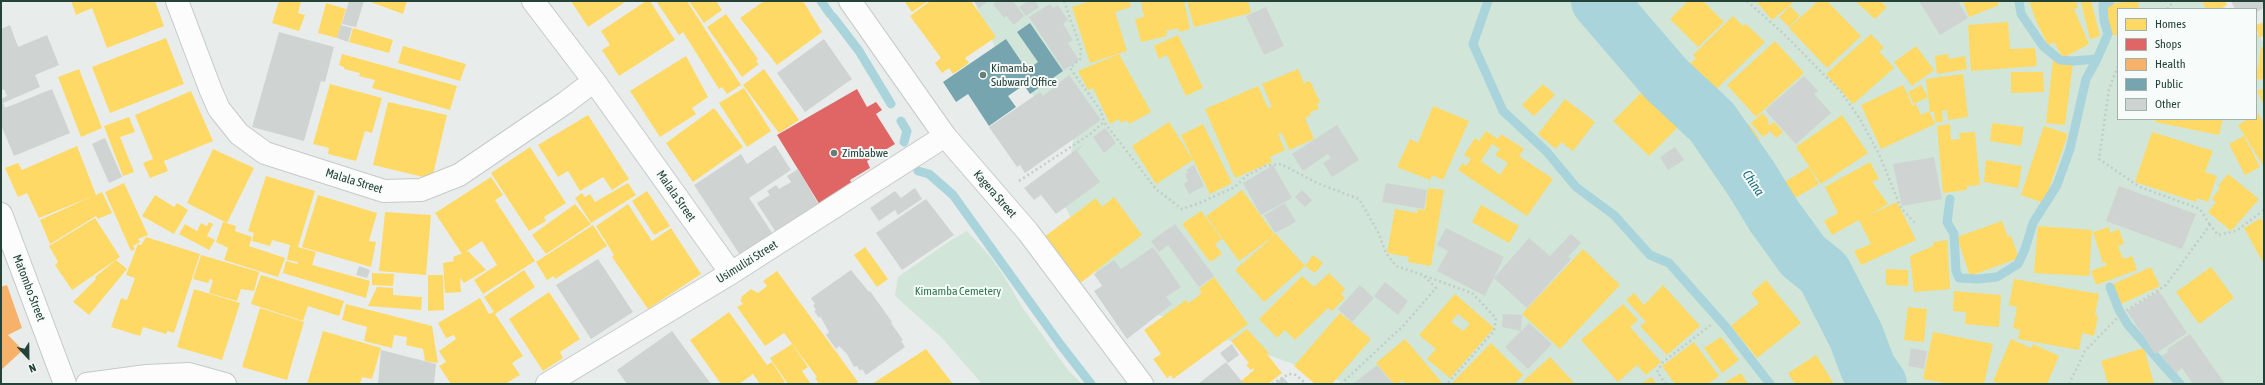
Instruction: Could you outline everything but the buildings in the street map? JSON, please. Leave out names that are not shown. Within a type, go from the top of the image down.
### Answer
[{"type":"street","name":"Malala Street","points":[[177,1],[219,109],[239,134],[265,153],[384,191],[421,190],[459,175],[565,103],[594,81]]},
{"type":"street","name":"Malala Street","points":[[533,1],[594,81],[731,273]]},
{"type":"street","name":"Kagera Street","points":[[850,1],[945,136],[1028,232],[1142,384]]},
{"type":"street","name":"Usimulizi Street","points":[[547,384],[731,273],[945,136]]},
{"type":"street","name":"Matombo Street","points":[[1,214],[65,384]]},
{"type":"street","points":[[87,384],[147,376],[189,374],[225,384]]},
{"type":"path","points":[[1064,1],[1081,50],[1080,59],[1070,68],[1101,111],[1104,122],[1156,190],[1182,209],[1235,187],[1246,176],[1265,166],[1281,164],[1317,183],[1359,199],[1378,232],[1386,253],[1396,266],[1472,293],[1496,318],[1494,331],[1447,384]]},
{"type":"path","points":[[1747,1],[1785,35],[1841,92],[1860,119],[1879,154],[1901,208],[1916,224]]},
{"type":"path","points":[[2117,69],[2109,89],[2099,159],[2140,188],[2200,209],[2218,235],[2236,232],[2264,210]]},
{"type":"path","points":[[1016,186],[1019,181],[1089,136],[1104,122]]},
{"type":"path","points":[[2069,384],[2085,351],[2121,314],[2166,285],[2210,224]]},
{"type":"path","points":[[1342,384],[1403,326],[1436,288],[1423,275]]},
{"type":"path","points":[[1666,384],[1657,372],[1663,362],[1712,324]]},
{"type":"path","points":[[1272,384],[1288,374],[1296,375],[1306,384]]},
{"type":"green space","points":[[974,1],[2213,1],[2226,8],[2117,8],[2117,120],[2257,120],[2257,33],[2264,43],[2264,384],[1348,384],[1107,296],[1064,204],[1074,133],[1005,69]]},
{"type":"green space","name":"Kimamba Cemetery","points":[[967,231],[989,255],[1004,276],[1022,307],[1068,370],[1082,384],[982,384],[942,338],[895,296],[898,277],[951,240]]},
{"type":"waterway","points":[[821,1],[830,14]]},
{"type":"waterway","points":[[1488,1],[1473,44],[1503,111],[1547,152],[1576,187],[1614,215],[1650,255],[1669,263],[1725,326],[1770,384]]},
{"type":"waterway","name":"China","points":[[1599,1],[1666,79],[1712,122],[1750,177],[1774,216],[1803,256],[1824,273],[1856,336],[1868,368],[1879,384]]},
{"type":"waterway","points":[[2019,1],[2021,14],[2043,46],[2060,60],[2073,61],[2097,59],[2108,34],[2104,20],[2103,5],[2110,1]]},
{"type":"waterway","points":[[833,17],[859,51],[891,104]]},
{"type":"waterway","points":[[1950,199],[1947,222],[1954,234],[1956,271],[1959,278],[1978,279],[1997,277],[2018,264],[2025,249],[2033,223],[2057,185],[2070,149],[2086,79],[2097,59]]},
{"type":"waterway","points":[[901,121],[907,131],[904,142]]},
{"type":"waterway","points":[[918,171],[929,174],[953,195],[1060,344],[1091,384]]},
{"type":"waterway","points":[[2110,287],[2119,310],[2128,325],[2180,384]]},
{"type":"place","name":"Kimamba Subward Office","points":[[983,75]]},
{"type":"place","name":"Zimbabwe","points":[[834,153]]}]
